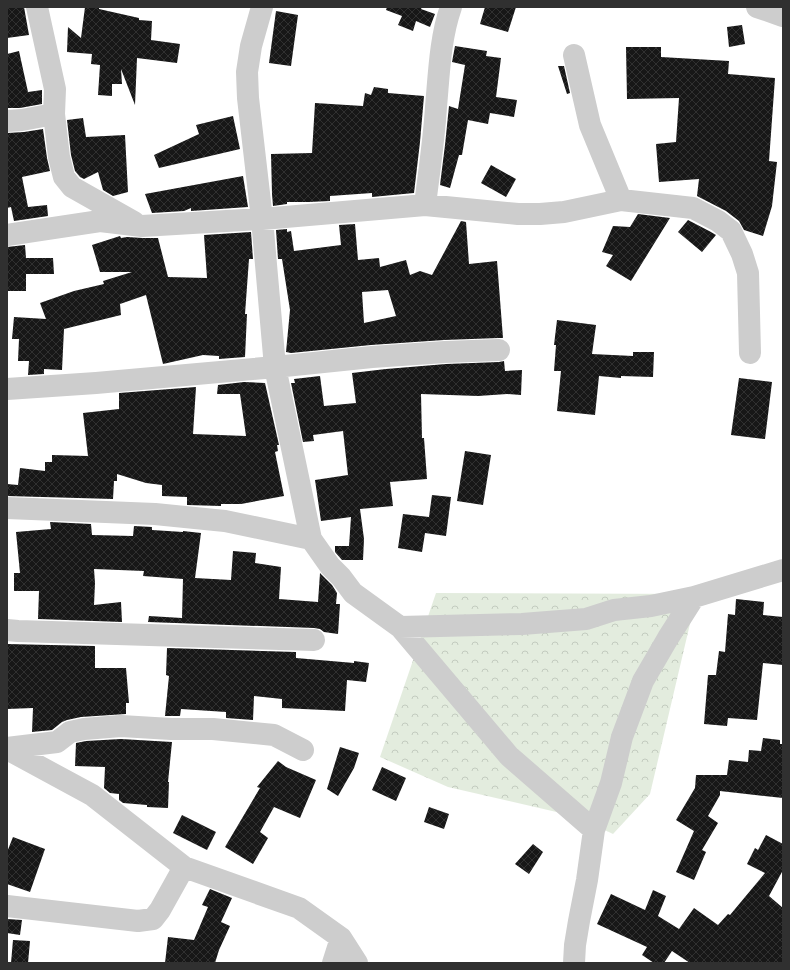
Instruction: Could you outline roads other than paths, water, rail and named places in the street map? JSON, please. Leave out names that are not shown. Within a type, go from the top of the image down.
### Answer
[{"type":"street","points":[[37,7],[55,89],[54,114],[59,157],[64,177],[72,187],[142,226]]},
{"type":"street","points":[[262,7],[251,46],[247,72],[248,98],[262,219],[275,367],[311,539],[330,566],[341,577],[353,593],[400,627],[509,756],[594,830]]},
{"type":"street","points":[[425,205],[434,136],[441,56],[450,7]]},
{"type":"street","points":[[757,7],[783,16]]},
{"type":"street","points":[[574,55],[590,124],[621,200]]},
{"type":"street","points":[[7,121],[22,120],[54,114]]},
{"type":"street","points":[[7,235],[100,222],[142,226],[262,219],[425,205],[518,214],[564,212],[621,200],[693,208],[718,221],[731,231],[742,254],[748,274],[750,353]]},
{"type":"street","points":[[7,389],[96,383],[379,357],[499,350]]},
{"type":"street","points":[[7,508],[155,514],[225,521],[311,539]]},
{"type":"street","points":[[400,627],[522,624],[586,619],[614,610],[651,606],[694,597],[783,570]]},
{"type":"street","points":[[574,963],[578,921],[587,880],[594,830],[611,783],[622,737],[643,681],[694,597]]},
{"type":"street","points":[[7,630],[26,632],[314,640]]},
{"type":"street","points":[[7,748],[57,742],[70,732],[84,729],[121,726],[171,729],[213,729],[274,735],[303,750]]},
{"type":"street","points":[[7,748],[92,795],[184,867],[299,908],[341,938],[357,963]]},
{"type":"street","points":[[7,906],[138,921],[153,919],[160,910],[184,867]]},
{"type":"street","points":[[333,963],[341,938]]}]
